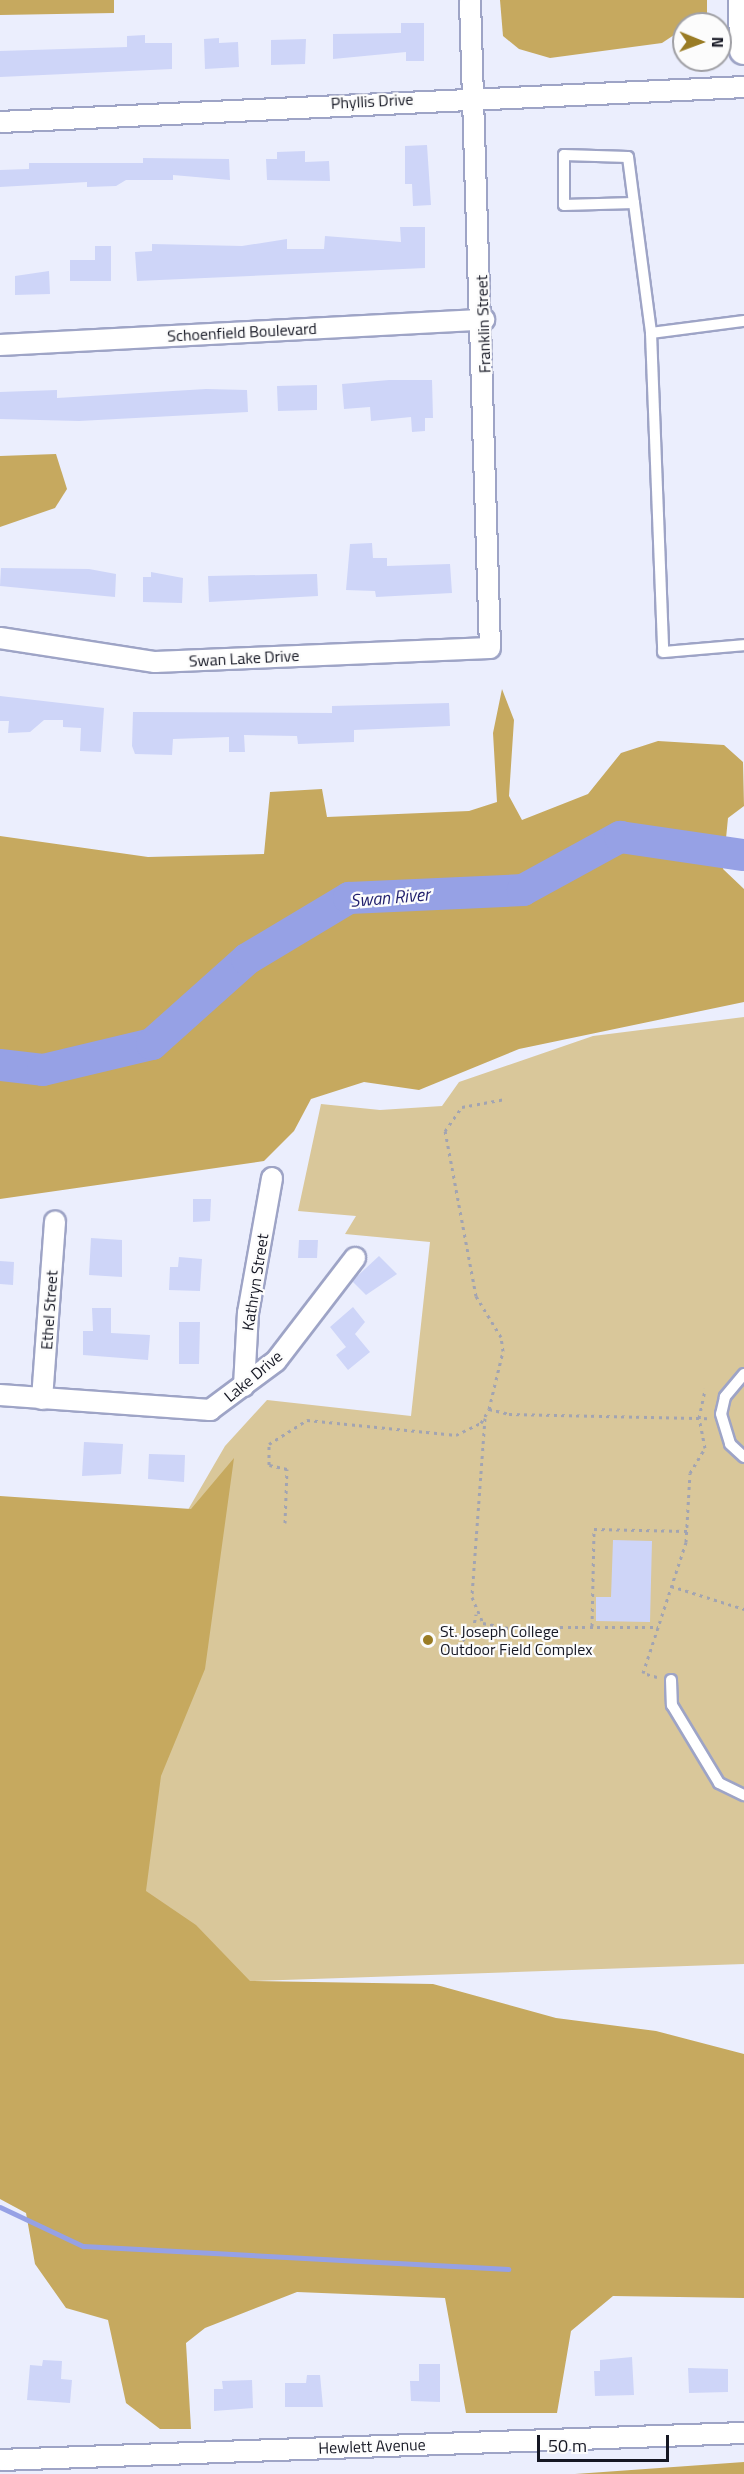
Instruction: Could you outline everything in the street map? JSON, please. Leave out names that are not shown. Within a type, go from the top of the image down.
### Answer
[{"type":"main road","points":[[743,0],[744,50]]},
{"type":"street","name":"Franklin Street","points":[[470,0],[484,320],[490,648]]},
{"type":"street","name":"Phyllis Drive","points":[[0,122],[473,95],[744,87]]},
{"type":"street","name":"Schoenfield Boulevard","points":[[0,345],[484,320]]},
{"type":"street","name":"Swan Lake Drive","points":[[0,638],[155,662],[490,648]]},
{"type":"street","name":"Kathryn Street","points":[[244,1386],[248,1313],[272,1178]]},
{"type":"street","name":"Ethel Street","points":[[42,1399],[55,1221]]},
{"type":"street","name":"Lake Drive","points":[[0,1395],[210,1410],[276,1361],[355,1258]]},
{"type":"street","name":"Hewlett Avenue","points":[[0,2460],[744,2433]]},
{"type":"lane","points":[[634,203],[564,205],[564,155],[628,157],[651,333],[663,652],[744,645]]},
{"type":"lane","points":[[651,333],[744,321]]},
{"type":"lane","points":[[744,1374],[725,1397],[722,1418],[730,1444],[744,1457]]},
{"type":"lane","points":[[671,1680],[672,1705],[719,1784],[744,1795]]},
{"type":"path","points":[[285,1524],[288,1469],[269,1465],[270,1444],[307,1420],[456,1435],[469,1432],[489,1409],[503,1352],[501,1336],[476,1296],[445,1131],[462,1107],[505,1099]]},
{"type":"path","points":[[657,1684],[658,1678],[644,1673],[687,1531],[690,1473],[705,1448],[699,1418],[705,1389]]},
{"type":"path","points":[[489,1409],[509,1414],[722,1418]]},
{"type":"path","points":[[457,1646],[473,1630],[476,1614],[474,1541],[480,1523],[485,1416]]},
{"type":"path","points":[[592,1627],[594,1529],[687,1531]]},
{"type":"path","points":[[671,1586],[744,1609]]},
{"type":"path","points":[[476,1614],[483,1623],[548,1636],[560,1627],[658,1627]]},
{"type":"shaded area","points":[[0,0],[114,0],[114,13],[0,15]]},
{"type":"shaded area","points":[[500,0],[707,0],[707,12],[672,12],[672,36],[662,43],[550,58],[519,49],[503,36]]},
{"type":"shaded area","points":[[56,454],[67,489],[55,508],[0,527],[0,456]]},
{"type":"shaded area","points":[[502,689],[514,720],[509,796],[522,820],[588,794],[621,753],[658,741],[724,745],[743,762],[744,806],[728,818],[723,869],[744,889],[744,1002],[519,1049],[419,1090],[364,1082],[311,1099],[294,1131],[264,1161],[0,1199],[0,836],[148,857],[264,854],[270,792],[322,789],[327,817],[469,811],[497,802],[493,733]]},
{"type":"shaded area","name":"St. Joseph College Outdoor Field Complex","points":[[744,1017],[744,1964],[0,1990],[0,1834],[225,1446],[267,1400],[411,1416],[430,1242],[345,1234],[356,1216],[298,1211],[321,1104],[380,1110],[442,1106],[459,1082],[593,1036]]},
{"type":"shaded area","points":[[234,1458],[205,1669],[161,1776],[146,1891],[196,1925],[250,1981],[433,1984],[556,2018],[656,2031],[744,2054],[744,2298],[613,2296],[571,2331],[557,2413],[466,2413],[445,2298],[297,2292],[205,2328],[186,2343],[191,2429],[160,2429],[126,2403],[108,2320],[66,2308],[35,2264],[26,2213],[0,2199],[0,1496],[191,1509]]},
{"type":"shaded area","points":[[744,2462],[744,2474],[575,2474]]},
{"type":"building","points":[[401,23],[424,23],[424,61],[406,61],[406,52],[333,59],[333,34],[401,33]]},
{"type":"building","points":[[145,35],[145,43],[172,43],[172,69],[0,77],[0,51],[127,47],[127,36]]},
{"type":"building","points":[[219,38],[219,43],[238,42],[239,67],[205,69],[204,39]]},
{"type":"building","points":[[306,39],[305,64],[271,65],[271,40]]},
{"type":"building","points":[[427,145],[431,205],[413,206],[412,184],[405,184],[405,146]]},
{"type":"building","points":[[305,151],[305,162],[329,161],[330,181],[267,180],[266,159],[277,159],[277,152]]},
{"type":"building","points":[[143,158],[229,159],[230,180],[173,175],[173,180],[126,180],[116,186],[87,187],[87,182],[0,187],[0,170],[29,169],[29,163],[143,163]]},
{"type":"building","points":[[400,227],[425,227],[425,268],[137,281],[135,252],[152,251],[152,244],[242,246],[287,239],[287,249],[324,249],[325,236],[401,242]]},
{"type":"building","points":[[95,246],[111,246],[111,281],[70,281],[70,260],[95,260]]},
{"type":"building","points":[[49,271],[50,294],[15,295],[15,276]]},
{"type":"building","points":[[389,380],[432,380],[433,418],[425,418],[425,431],[412,432],[411,417],[371,421],[370,407],[344,409],[342,384]]},
{"type":"building","points":[[317,385],[317,410],[278,411],[277,386]]},
{"type":"building","points":[[206,389],[247,390],[248,412],[79,421],[0,419],[0,392],[57,390],[57,398]]},
{"type":"building","points":[[372,543],[373,558],[387,558],[387,566],[450,564],[452,593],[376,597],[375,591],[346,590],[350,544]]},
{"type":"building","points":[[1,568],[89,569],[116,574],[115,597],[0,586]]},
{"type":"building","points":[[151,572],[183,578],[182,603],[143,602],[143,577],[151,577]]},
{"type":"building","points":[[317,574],[318,596],[209,602],[208,576]]},
{"type":"building","points":[[0,696],[104,708],[101,752],[80,751],[81,728],[63,727],[63,720],[44,720],[30,732],[8,733],[9,721],[0,721]]},
{"type":"building","points":[[449,703],[450,726],[354,730],[354,742],[298,744],[297,736],[244,735],[245,752],[229,752],[229,737],[173,739],[172,755],[135,754],[132,746],[133,712],[332,713],[332,706]]},
{"type":"building","points":[[193,1199],[211,1199],[210,1221],[193,1222]]},
{"type":"building","points":[[91,1238],[122,1240],[122,1277],[89,1275]]},
{"type":"building","points":[[299,1240],[318,1240],[317,1258],[298,1258]]},
{"type":"building","points":[[379,1256],[397,1274],[366,1295],[352,1281]]},
{"type":"building","points":[[179,1257],[202,1259],[200,1291],[169,1290],[170,1267],[178,1267]]},
{"type":"building","points":[[0,1261],[14,1262],[13,1285],[0,1284]]},
{"type":"building","points":[[353,1307],[365,1322],[355,1334],[370,1352],[348,1370],[336,1355],[346,1347],[330,1327]]},
{"type":"building","points":[[92,1308],[111,1308],[111,1333],[150,1335],[148,1360],[83,1355],[83,1331],[93,1331]]},
{"type":"building","points":[[179,1322],[200,1322],[199,1364],[179,1364]]},
{"type":"building","points":[[84,1442],[123,1444],[121,1474],[82,1476]]},
{"type":"building","points":[[149,1454],[185,1455],[184,1482],[148,1479]]},
{"type":"building","points":[[613,1540],[652,1541],[650,1622],[596,1621],[596,1597],[611,1597]]},
{"type":"building","points":[[632,2357],[634,2395],[595,2396],[594,2371],[600,2371],[600,2360]]},
{"type":"building","points":[[43,2360],[62,2361],[61,2379],[72,2380],[70,2403],[27,2400],[30,2365],[42,2366]]},
{"type":"building","points":[[419,2364],[440,2364],[440,2402],[411,2401],[410,2381],[419,2381]]},
{"type":"building","points":[[688,2368],[728,2369],[728,2392],[689,2393]]},
{"type":"building","points":[[307,2375],[320,2375],[323,2407],[285,2407],[285,2383],[306,2383]]},
{"type":"building","points":[[252,2380],[253,2408],[214,2411],[214,2389],[223,2389],[222,2381]]},
{"type":"waterway","name":"Swan River","points":[[0,1065],[43,1070],[152,1044],[247,959],[349,898],[523,890],[620,837],[744,855]]},
{"type":"waterway","points":[[0,2207],[83,2246],[508,2269]]},
{"type":"place","name":"St. Joseph College Outdoor Field Complex","points":[[428,1640]]}]
